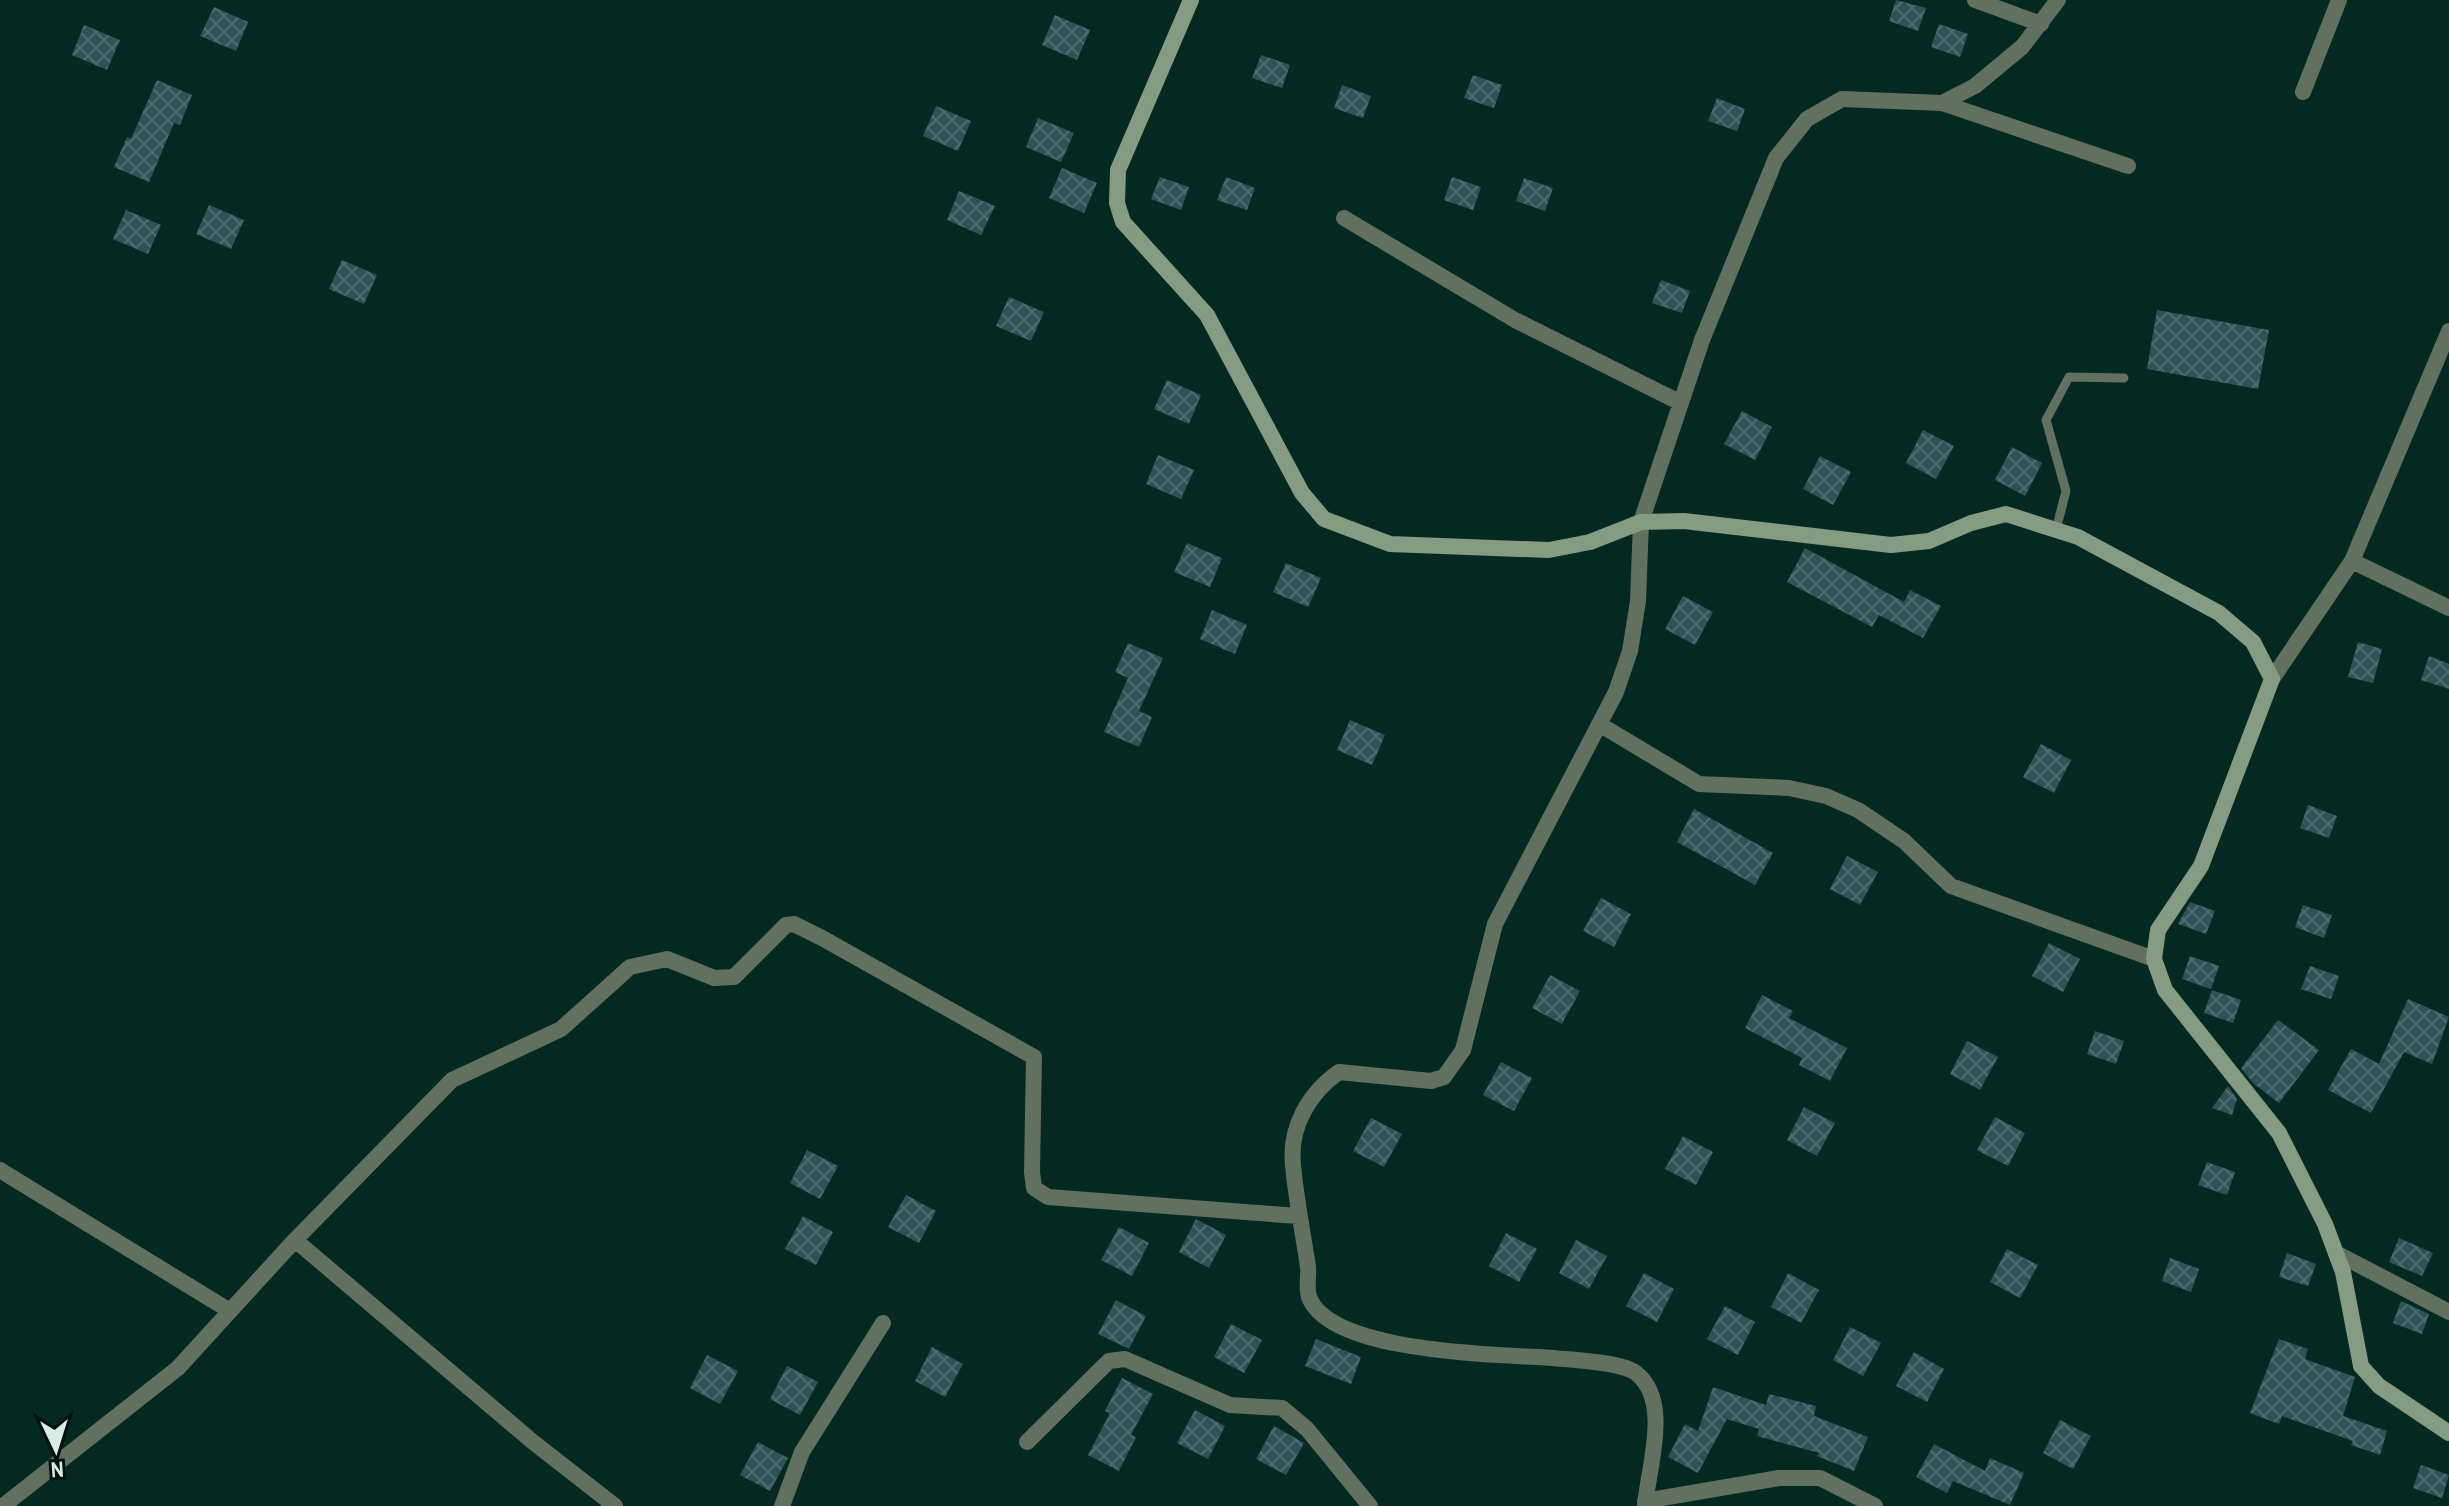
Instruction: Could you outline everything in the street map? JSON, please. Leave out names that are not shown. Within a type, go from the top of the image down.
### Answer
[{"type":"street","points":[[1191,0],[1118,170],[1117,203],[1123,222],[1207,315],[1302,493],[1324,519],[1390,544],[1549,550],[1590,542],[1641,522],[1684,521],[1891,545],[1929,541],[1971,523],[2006,514],[2078,537],[2219,613],[2253,642],[2272,679]]},
{"type":"street","points":[[1975,0],[2041,24]]},
{"type":"street","points":[[1942,103],[1975,86],[2022,47],[2058,0]]},
{"type":"street","points":[[2303,92],[2339,0]]},
{"type":"street","points":[[1875,1506],[1820,1478],[1779,1478],[1645,1503],[1656,1409],[1648,1385],[1633,1371],[1581,1361],[1429,1348],[1357,1336],[1321,1316],[1308,1295],[1308,1269],[1298,1216],[1292,1156],[1303,1107],[1320,1085],[1339,1072],[1431,1081],[1444,1077],[1463,1050],[1495,924],[1616,692],[1630,651],[1638,601],[1641,522],[1702,340],[1776,158],[1807,119],[1842,99],[1942,103],[2128,166]]},
{"type":"street","points":[[1344,218],[1515,320],[1681,403]]},
{"type":"street","points":[[2449,331],[2352,561],[2272,679],[2201,866],[2158,930],[2154,959],[2165,990],[2279,1133],[2336,1253],[2361,1366],[2379,1386],[2449,1433]]},
{"type":"street","points":[[2352,561],[2449,608]]},
{"type":"street","points":[[1599,724],[1699,784],[1789,788],[1826,796],[1858,810],[1904,841],[1951,886],[2154,959]]},
{"type":"street","points":[[3,1506],[178,1368],[295,1240],[452,1080],[561,1029],[630,967],[667,959],[714,978],[734,977],[779,929],[794,924],[1034,1057],[1032,1172],[1034,1188],[1048,1197],[1298,1216]]},
{"type":"street","points":[[0,1170],[230,1311]]},
{"type":"street","points":[[295,1240],[533,1442],[615,1506]]},
{"type":"street","points":[[2336,1253],[2449,1312]]},
{"type":"street","points":[[782,1506],[802,1452],[883,1323]]},
{"type":"street","points":[[1027,1442],[1109,1361],[1125,1359],[1230,1405],[1282,1408],[1307,1429],[1370,1506]]},
{"type":"lane","points":[[2056,530],[2066,491],[2046,420],[2069,377],[2124,378]]},
{"type":"building","points":[[1896,0],[1926,8],[1918,31],[1889,21]]},
{"type":"building","points":[[214,7],[248,22],[236,51],[200,36]]},
{"type":"building","points":[[1055,15],[1090,30],[1077,60],[1042,45]]},
{"type":"building","points":[[1939,24],[1968,34],[1960,57],[1931,47]]},
{"type":"building","points":[[84,25],[120,40],[107,70],[72,55]]},
{"type":"building","points":[[1261,55],[1290,65],[1282,88],[1252,78]]},
{"type":"building","points":[[1473,75],[1502,85],[1494,108],[1464,98]]},
{"type":"building","points":[[157,80],[192,95],[180,125],[174,123],[149,182],[114,167],[127,137],[131,139]]},
{"type":"building","points":[[1342,85],[1371,96],[1363,118],[1334,108]]},
{"type":"building","points":[[1717,98],[1745,109],[1737,131],[1708,121]]},
{"type":"building","points":[[936,106],[971,121],[958,151],[923,136]]},
{"type":"building","points":[[1038,118],[1074,133],[1061,162],[1026,147]]},
{"type":"building","points":[[1062,168],[1097,183],[1084,213],[1049,198]]},
{"type":"building","points":[[1160,177],[1189,187],[1181,210],[1151,199]]},
{"type":"building","points":[[1226,177],[1255,188],[1247,210],[1217,200]]},
{"type":"building","points":[[1452,177],[1481,187],[1473,210],[1444,200]]},
{"type":"building","points":[[1524,178],[1553,188],[1545,211],[1516,201]]},
{"type":"building","points":[[959,191],[995,206],[981,235],[947,220]]},
{"type":"building","points":[[209,205],[244,220],[231,249],[196,234]]},
{"type":"building","points":[[126,210],[161,225],[148,254],[113,239]]},
{"type":"building","points":[[342,260],[377,275],[364,304],[329,289]]},
{"type":"building","points":[[1661,280],[1690,291],[1682,313],[1652,303]]},
{"type":"building","points":[[1009,297],[1044,312],[1031,341],[996,326]]},
{"type":"building","points":[[2157,310],[2269,330],[2258,389],[2147,369]]},
{"type":"building","points":[[1167,380],[1201,395],[1189,424],[1154,409]]},
{"type":"building","points":[[1742,411],[1772,427],[1755,460],[1724,444]]},
{"type":"building","points":[[1923,430],[1954,446],[1936,479],[1906,463]]},
{"type":"building","points":[[2012,447],[2042,463],[2025,496],[1995,480]]},
{"type":"building","points":[[1158,455],[1194,470],[1181,499],[1146,484]]},
{"type":"building","points":[[1820,456],[1851,472],[1833,505],[1803,489]]},
{"type":"building","points":[[1187,543],[1222,558],[1210,587],[1174,572]]},
{"type":"building","points":[[1805,548],[1904,602],[1910,590],[1941,606],[1923,638],[1879,615],[1872,627],[1787,582]]},
{"type":"building","points":[[1286,563],[1321,578],[1308,607],[1273,592]]},
{"type":"building","points":[[1683,596],[1713,612],[1695,645],[1665,629]]},
{"type":"building","points":[[1212,610],[1247,625],[1235,654],[1200,639]]},
{"type":"building","points":[[2358,642],[2382,649],[2373,683],[2348,677]]},
{"type":"building","points":[[1128,643],[1163,658],[1139,711],[1152,717],[1139,747],[1104,732],[1128,678],[1115,672]]},
{"type":"building","points":[[2429,656],[2449,664],[2449,689],[2421,680]]},
{"type":"building","points":[[1350,720],[1385,735],[1372,765],[1337,750]]},
{"type":"building","points":[[2041,744],[2071,760],[2054,793],[2023,777]]},
{"type":"building","points":[[2308,805],[2337,816],[2329,838],[2300,828]]},
{"type":"building","points":[[1694,809],[1773,853],[1755,885],[1677,842]]},
{"type":"building","points":[[1847,856],[1878,872],[1860,905],[1830,889]]},
{"type":"building","points":[[1601,898],[1631,914],[1614,947],[1583,931]]},
{"type":"building","points":[[2190,902],[2215,911],[2206,934],[2178,924]]},
{"type":"building","points":[[2303,905],[2332,915],[2324,938],[2295,927]]},
{"type":"building","points":[[2049,943],[2080,959],[2063,992],[2032,976]]},
{"type":"building","points":[[2190,956],[2219,966],[2211,989],[2182,979]]},
{"type":"building","points":[[2310,966],[2339,976],[2331,999],[2301,989]]},
{"type":"building","points":[[1550,975],[1580,991],[1562,1024],[1532,1008]]},
{"type":"building","points":[[2212,990],[2241,1000],[2233,1023],[2204,1013]]},
{"type":"building","points":[[1762,995],[1793,1011],[1789,1018],[1847,1048],[1830,1081],[1799,1065],[1802,1058],[1745,1028]]},
{"type":"building","points":[[2408,999],[2449,1017],[2432,1064],[2404,1052],[2371,1113],[2328,1090],[2351,1049],[2379,1064]]},
{"type":"building","points":[[2278,1020],[2319,1050],[2279,1103],[2253,1083],[2241,1068]]},
{"type":"building","points":[[2095,1031],[2124,1041],[2116,1064],[2087,1054]]},
{"type":"building","points":[[1967,1041],[1998,1057],[1980,1090],[1950,1074]]},
{"type":"building","points":[[1501,1062],[1532,1078],[1514,1111],[1483,1095]]},
{"type":"building","points":[[2228,1086],[2237,1099],[2232,1115],[2212,1108]]},
{"type":"building","points":[[1804,1107],[1835,1123],[1817,1156],[1787,1140]]},
{"type":"building","points":[[1995,1117],[2025,1133],[2008,1166],[1977,1150]]},
{"type":"building","points":[[1371,1118],[1402,1134],[1384,1167],[1353,1151]]},
{"type":"building","points":[[1683,1136],[1713,1152],[1696,1185],[1665,1169]]},
{"type":"building","points":[[807,1150],[838,1166],[820,1199],[790,1183]]},
{"type":"building","points":[[2207,1162],[2235,1172],[2227,1195],[2198,1185]]},
{"type":"building","points":[[906,1195],[936,1211],[919,1243],[888,1227]]},
{"type":"building","points":[[803,1216],[833,1232],[816,1265],[785,1249]]},
{"type":"building","points":[[1196,1219],[1226,1235],[1209,1268],[1179,1252]]},
{"type":"building","points":[[1119,1227],[1149,1243],[1132,1276],[1101,1260]]},
{"type":"building","points":[[1506,1233],[1537,1249],[1519,1282],[1489,1266]]},
{"type":"building","points":[[2399,1238],[2433,1253],[2422,1276],[2389,1262]]},
{"type":"building","points":[[1576,1240],[1607,1256],[1589,1289],[1559,1273]]},
{"type":"building","points":[[2007,1249],[2038,1265],[2020,1298],[1990,1282]]},
{"type":"building","points":[[2287,1253],[2316,1264],[2308,1286],[2279,1277]]},
{"type":"building","points":[[2170,1258],[2199,1269],[2191,1292],[2162,1281]]},
{"type":"building","points":[[1644,1273],[1674,1289],[1657,1322],[1626,1306]]},
{"type":"building","points":[[1788,1273],[1819,1290],[1801,1323],[1771,1307]]},
{"type":"building","points":[[1116,1300],[1146,1316],[1129,1349],[1098,1334]]},
{"type":"building","points":[[2401,1301],[2429,1314],[2422,1334],[2393,1323]]},
{"type":"building","points":[[1725,1306],[1755,1322],[1738,1355],[1707,1339]]},
{"type":"building","points":[[1231,1324],[1262,1340],[1244,1373],[1214,1357]]},
{"type":"building","points":[[1850,1327],[1881,1343],[1863,1376],[1833,1360]]},
{"type":"building","points":[[1316,1339],[1361,1357],[1351,1384],[1305,1366]]},
{"type":"building","points":[[2279,1339],[2308,1349],[2305,1359],[2355,1377],[2343,1416],[2387,1431],[2380,1455],[2351,1445],[2353,1441],[2282,1416],[2279,1424],[2250,1413]]},
{"type":"building","points":[[932,1347],[963,1364],[945,1397],[915,1381]]},
{"type":"building","points":[[1914,1352],[1944,1369],[1927,1402],[1896,1386]]},
{"type":"building","points":[[707,1355],[738,1371],[720,1404],[690,1388]]},
{"type":"building","points":[[787,1366],[818,1382],[800,1415],[770,1399]]},
{"type":"building","points":[[1122,1378],[1153,1394],[1131,1435],[1136,1437],[1119,1471],[1088,1455],[1110,1413],[1105,1411]]},
{"type":"building","points":[[1713,1387],[1766,1405],[1769,1394],[1816,1406],[1814,1416],[1868,1437],[1854,1471],[1817,1456],[1819,1453],[1757,1436],[1759,1429],[1727,1419],[1698,1473],[1668,1457],[1685,1424],[1698,1431]]},
{"type":"building","points":[[1195,1410],[1225,1426],[1208,1459],[1177,1443]]},
{"type":"building","points":[[2060,1420],[2091,1436],[2073,1469],[2043,1453]]},
{"type":"building","points":[[1274,1426],[1304,1443],[1286,1475],[1256,1459]]},
{"type":"building","points":[[758,1442],[788,1458],[770,1491],[740,1475]]},
{"type":"building","points":[[1934,1444],[1985,1471],[1990,1458],[2024,1473],[2010,1505],[1953,1481],[1947,1493],[1916,1477]]},
{"type":"building","points":[[2421,1465],[2449,1475],[2442,1498],[2413,1488]]}]
